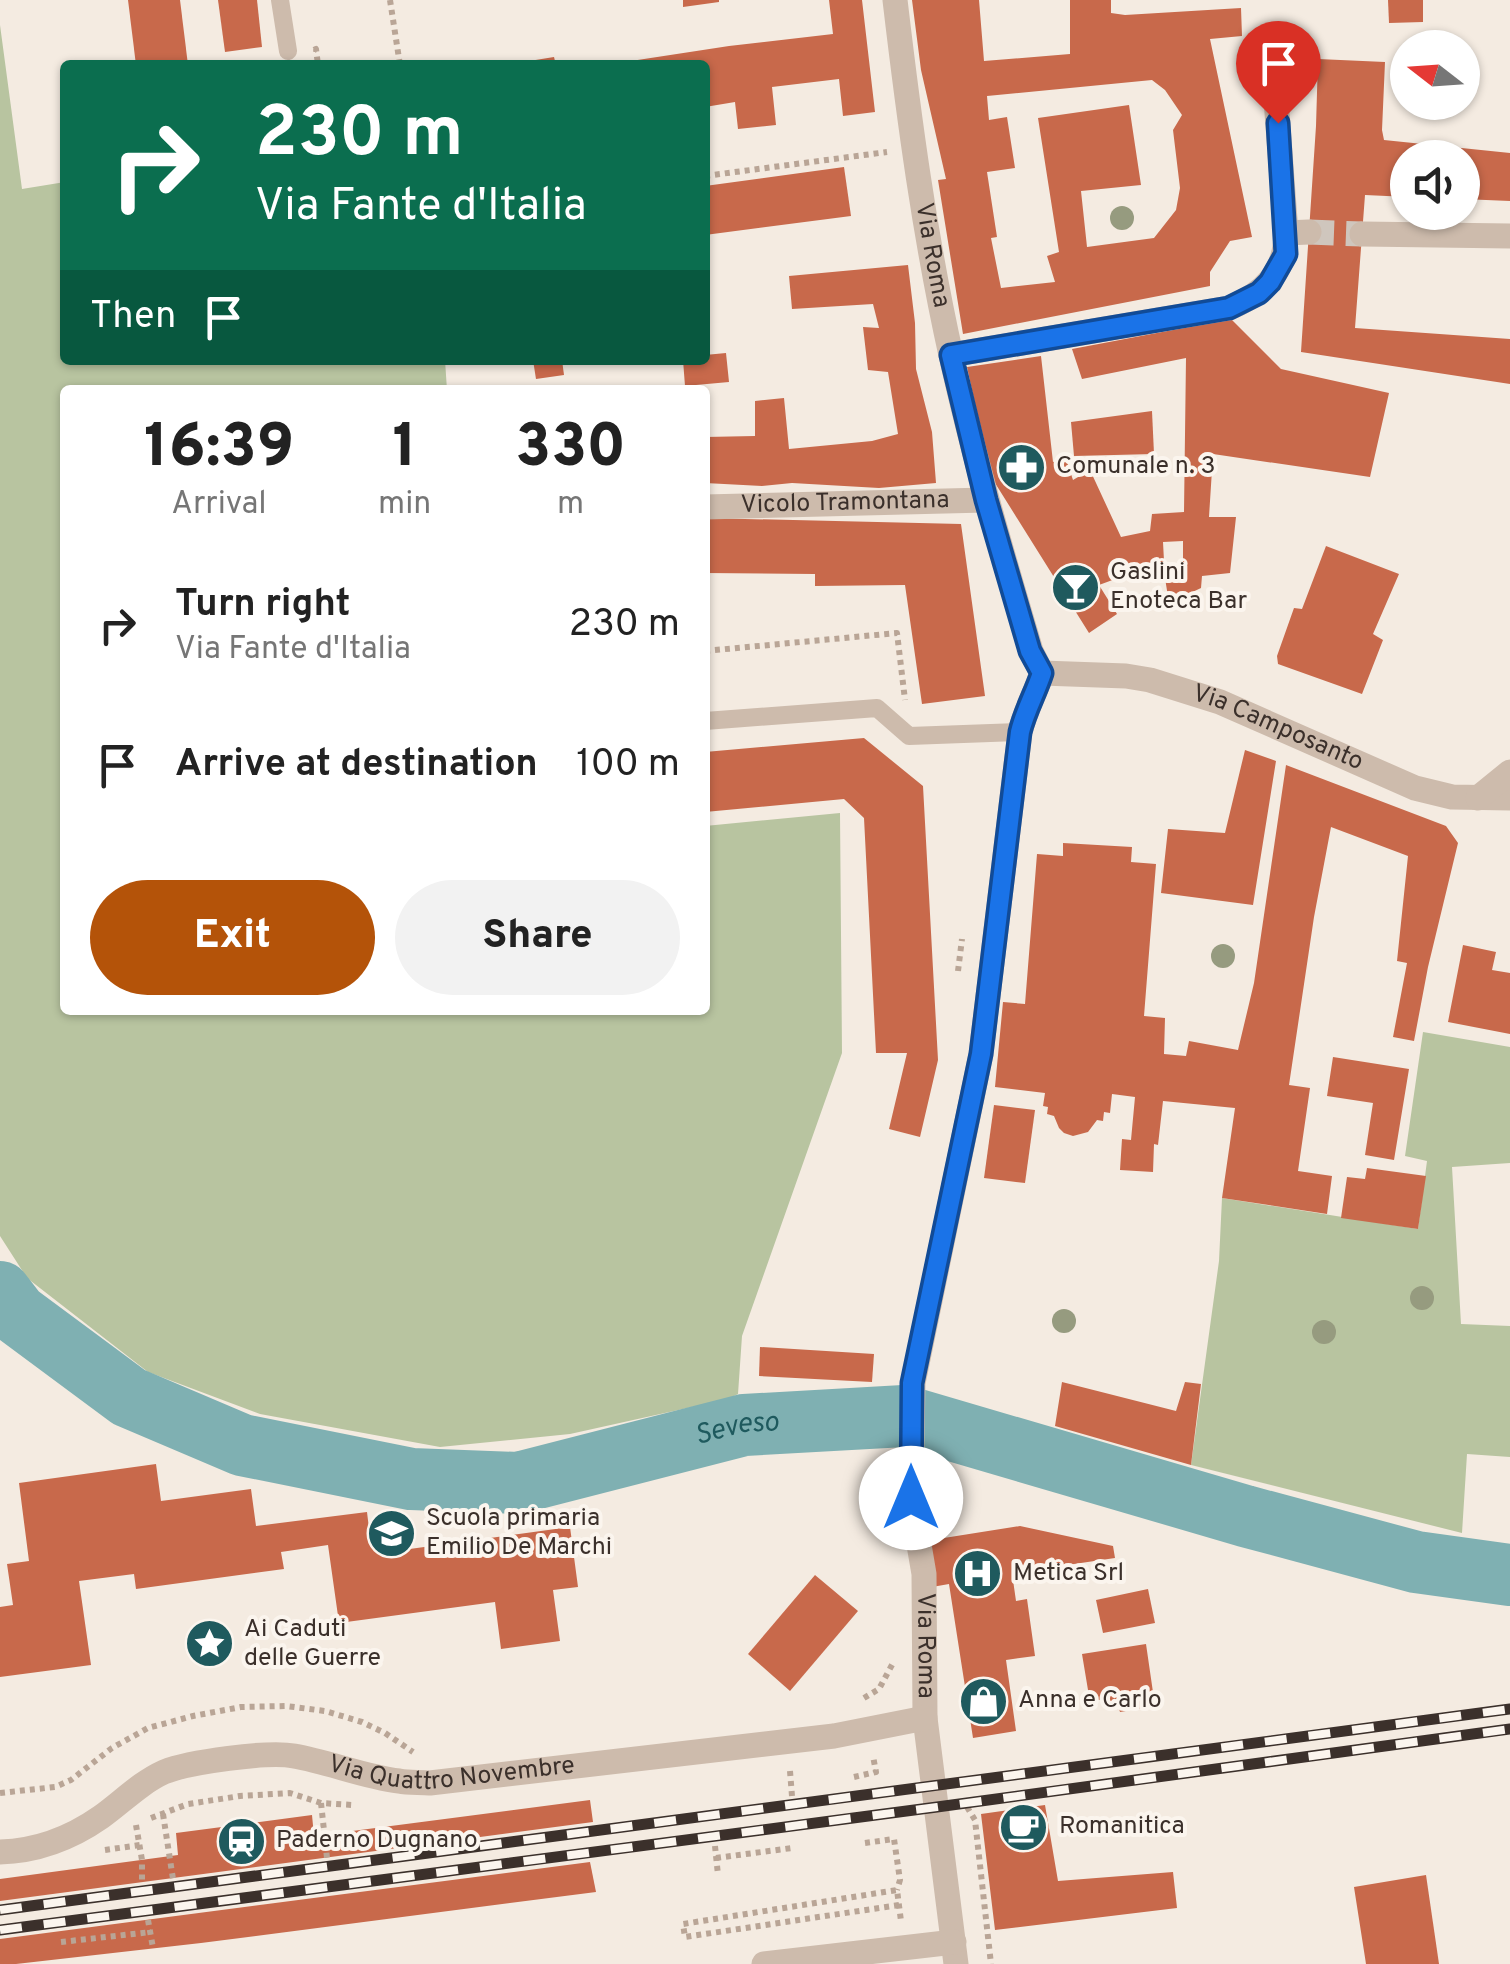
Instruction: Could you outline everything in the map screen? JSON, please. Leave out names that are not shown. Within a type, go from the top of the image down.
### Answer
[{"type":"street","name":"Via Roma","points":[[895,0],[910,132],[951,355],[986,500],[1030,651],[1042,673],[1020,732],[981,1054],[912,1383],[911,1498],[924,1574],[925,1718],[955,1953]]},
{"type":"street","points":[[951,355],[1229,308],[1270,282],[1298,233],[1276,86]]},
{"type":"street","points":[[1362,234],[1510,236]]},
{"type":"street","name":"Vicolo Tramontana","points":[[710,507],[986,500]]},
{"type":"street","name":"Via Camposanto","points":[[1042,673],[1150,680],[1220,702],[1415,788],[1452,797],[1510,798]]},
{"type":"street","points":[[1478,798],[1510,772]]},
{"type":"street","name":"Via Quattro Novembre","points":[[0,1852],[35,1848],[65,1838],[164,1772],[220,1761],[292,1755],[399,1782],[430,1783],[834,1736],[925,1718]]},
{"type":"street","points":[[764,1964],[955,1953]]},
{"type":"lane","points":[[280,0],[288,51]]},
{"type":"lane","points":[[710,721],[877,708],[909,736],[1020,732]]},
{"type":"path","points":[[390,0],[399,60]]},
{"type":"path","points":[[710,175],[902,150]]},
{"type":"path","points":[[710,651],[897,633],[909,736]]},
{"type":"path","points":[[959,979],[965,924]]},
{"type":"path","points":[[860,1701],[880,1688],[895,1658]]},
{"type":"path","points":[[0,1793],[71,1780],[112,1748],[148,1728],[241,1707],[286,1706],[325,1711],[362,1722],[430,1759]]},
{"type":"path","points":[[854,1777],[876,1772]]},
{"type":"path","points":[[791,1773],[792,1796]]},
{"type":"path","points":[[142,1882],[136,1824],[188,1804],[290,1793],[321,1803],[364,1805]]},
{"type":"path","points":[[321,1803],[327,1858]]},
{"type":"path","points":[[965,1803],[975,1820],[991,1964]]},
{"type":"path","points":[[163,1814],[173,1878]]},
{"type":"path","points":[[866,1843],[894,1839],[899,1905],[685,1937],[683,1924],[897,1890]]},
{"type":"path","points":[[714,1846],[718,1875]]},
{"type":"path","points":[[716,1858],[792,1848]]},
{"type":"path","points":[[148,1920],[153,1948]]},
{"type":"path","points":[[61,1942],[150,1932]]},
{"type":"green space","points":[[0,25],[22,189],[60,183],[60,365],[445,365],[447,385],[60,385],[60,1015],[710,1015],[710,826],[840,813],[842,1053],[742,1336],[738,1394],[570,1434],[440,1447],[260,1414],[148,1372],[27,1278],[0,1236]]},
{"type":"green space","points":[[1423,1032],[1510,1047],[1510,1163],[1452,1167],[1461,1324],[1510,1326],[1510,1457],[1467,1454],[1462,1533],[1191,1465],[1219,1261],[1222,1198],[1418,1229],[1427,1161],[1405,1156]]},
{"type":"building","points":[[128,0],[180,0],[187,60],[135,60]]},
{"type":"building","points":[[218,0],[257,0],[262,47],[225,52]]},
{"type":"building","points":[[683,0],[719,0],[719,2],[683,7]]},
{"type":"building","points":[[829,0],[862,0],[875,112],[843,116],[839,79],[772,87],[776,125],[738,129],[735,102],[710,106],[710,60],[638,60],[729,46],[833,34]]},
{"type":"building","points":[[912,0],[979,0],[984,61],[1070,54],[1070,0],[1111,0],[1111,13],[1125,15],[1241,8],[1242,36],[1210,39],[1252,237],[1230,241],[1210,272],[1210,286],[963,334],[938,180],[946,179],[921,70]],"holes":[[[1152,80],[1165,90],[1182,115],[1173,130],[1180,188],[1176,210],[1154,238],[1087,247],[1081,191],[1141,185],[1129,105],[1038,118],[1059,252],[1047,256],[1055,282],[1001,288],[991,238],[997,237],[987,172],[1015,168],[1007,117],[989,120],[987,96]]]},
{"type":"building","points":[[1388,0],[1423,0],[1423,22],[1389,23]]},
{"type":"building","points":[[1318,59],[1385,62],[1382,130],[1384,140],[1390,141],[1390,196],[1365,195],[1355,328],[1510,339],[1510,384],[1301,352]]},
{"type":"building","points":[[1480,150],[1510,153],[1510,201],[1480,200]]},
{"type":"building","points":[[844,167],[851,216],[710,234],[710,185]]},
{"type":"building","points":[[908,265],[916,369],[932,432],[936,483],[879,488],[710,483],[710,437],[755,436],[755,401],[784,398],[789,449],[872,441],[898,434],[888,372],[868,370],[863,327],[879,328],[873,304],[792,309],[789,276]]},
{"type":"building","points":[[1231,319],[1281,369],[1389,393],[1370,477],[1213,454],[1209,517],[1236,517],[1230,573],[1202,576],[1201,588],[1169,603],[1165,578],[1183,570],[1183,541],[1163,542],[1164,561],[1099,585],[1117,614],[1089,633],[990,475],[967,367],[1041,356],[1053,462],[1066,459],[1073,480],[1090,470],[1121,537],[1150,531],[1152,514],[1184,512],[1186,358],[1082,379],[1072,349]]},
{"type":"building","points":[[726,353],[729,382],[685,385],[683,365],[710,365],[710,355]]},
{"type":"building","points":[[534,365],[563,365],[564,375],[536,379]]},
{"type":"building","points":[[1152,411],[1154,454],[1074,456],[1071,422]]},
{"type":"building","points":[[710,518],[961,524],[985,696],[922,704],[905,585],[815,586],[815,574],[710,573]]},
{"type":"building","points":[[1326,546],[1399,574],[1373,634],[1383,640],[1362,694],[1278,664],[1277,656],[1294,608],[1302,609]]},
{"type":"building","points":[[864,738],[923,786],[938,1060],[920,1137],[889,1129],[907,1053],[876,1053],[864,818],[844,799],[710,812],[710,752]]},
{"type":"building","points":[[1245,750],[1276,761],[1253,905],[1161,893],[1168,829],[1225,833]]},
{"type":"building","points":[[1286,765],[1446,826],[1458,843],[1414,1041],[1393,1037],[1407,963],[1397,961],[1408,856],[1331,827],[1289,1085],[1310,1088],[1298,1171],[1332,1176],[1327,1214],[1222,1198],[1235,1108],[1163,1101],[1153,1172],[1120,1170],[1122,1139],[1131,1140],[1135,1097],[1112,1094],[1110,1113],[1104,1112],[1103,1121],[1097,1120],[1088,1132],[1073,1136],[1064,1133],[1054,1116],[1047,1114],[1048,1107],[1043,1106],[1045,1093],[995,1087],[1003,1002],[1025,1004],[1037,854],[1063,856],[1063,843],[1132,847],[1131,862],[1156,864],[1144,1016],[1165,1018],[1164,1054],[1186,1056],[1189,1041],[1238,1050],[1254,983]]},
{"type":"building","points":[[1463,945],[1496,952],[1492,970],[1510,973],[1510,1034],[1448,1022]]},
{"type":"building","points":[[1333,1057],[1409,1069],[1394,1160],[1365,1155],[1373,1103],[1327,1096]]},
{"type":"building","points":[[994,1105],[1035,1110],[1025,1183],[984,1178]]},
{"type":"building","points":[[1367,1168],[1426,1176],[1418,1229],[1341,1218],[1347,1177],[1365,1179]]},
{"type":"building","points":[[760,1347],[874,1354],[872,1382],[759,1376]]},
{"type":"building","points":[[1062,1382],[1176,1411],[1185,1382],[1201,1384],[1191,1465],[1055,1426]]},
{"type":"building","points":[[156,1464],[161,1501],[251,1489],[256,1526],[367,1512],[370,1537],[393,1533],[395,1551],[570,1527],[578,1587],[553,1590],[560,1641],[501,1649],[495,1602],[339,1623],[328,1545],[281,1552],[284,1569],[136,1589],[134,1574],[79,1581],[91,1665],[0,1677],[0,1607],[13,1605],[7,1564],[29,1561],[19,1483]]},
{"type":"building","points":[[1020,1526],[1113,1546],[1115,1558],[1012,1573],[1016,1601],[1027,1599],[1035,1656],[1006,1660],[1016,1731],[973,1738],[949,1584],[932,1587],[925,1541]]},
{"type":"building","points":[[815,1575],[858,1611],[790,1691],[748,1654]]},
{"type":"building","points":[[1148,1589],[1155,1623],[1103,1633],[1096,1600]]},
{"type":"building","points":[[1146,1644],[1155,1706],[1120,1712],[1118,1705],[1104,1707],[1103,1699],[1090,1702],[1082,1654]]},
{"type":"building","points":[[590,1800],[593,1822],[0,1901],[0,1879],[178,1855],[176,1833],[312,1815],[314,1836]]},
{"type":"building","points":[[1045,1805],[1058,1881],[1173,1872],[1177,1908],[995,1930],[981,1814]]},
{"type":"building","points":[[590,1862],[596,1892],[201,1943],[0,1964],[0,1939]]},
{"type":"building","points":[[1426,1875],[1439,1964],[1366,1964],[1354,1887]]},
{"type":"waterway","name":"Seveso","points":[[0,1292],[17,1314],[129,1397],[242,1445],[411,1479],[518,1483],[744,1425],[904,1416],[1416,1562],[1510,1575]]},
{"type":"tunnel","points":[[1309,232],[1362,234]]},
{"type":"railway","points":[[0,1910],[1510,1709]]},
{"type":"railway","points":[[0,1930],[1510,1729]]},
{"type":"place","name":"Comunale n. 3","points":[[1021,467]]},
{"type":"place","name":"Gaslini Enoteca Bar","points":[[1075,587]]},
{"type":"place","name":"Scuola primaria Emilio De Marchi","points":[[391,1533]]},
{"type":"place","name":"Metica Srl","points":[[978,1574]]},
{"type":"place","name":"Ai Caduti delle Guerre","points":[[209,1644]]},
{"type":"place","name":"Anna e Carlo","points":[[983,1701]]},
{"type":"place","name":"Romanitica","points":[[1024,1827]]},
{"type":"place","name":"Paderno Dugnano","points":[[241,1841]]},
{"type":"route","points":[[911,1498],[912,1383],[981,1054],[1020,732],[1042,673],[1030,651],[986,500],[951,355],[1229,308],[1259,293],[1286,254],[1278,123]]}]
